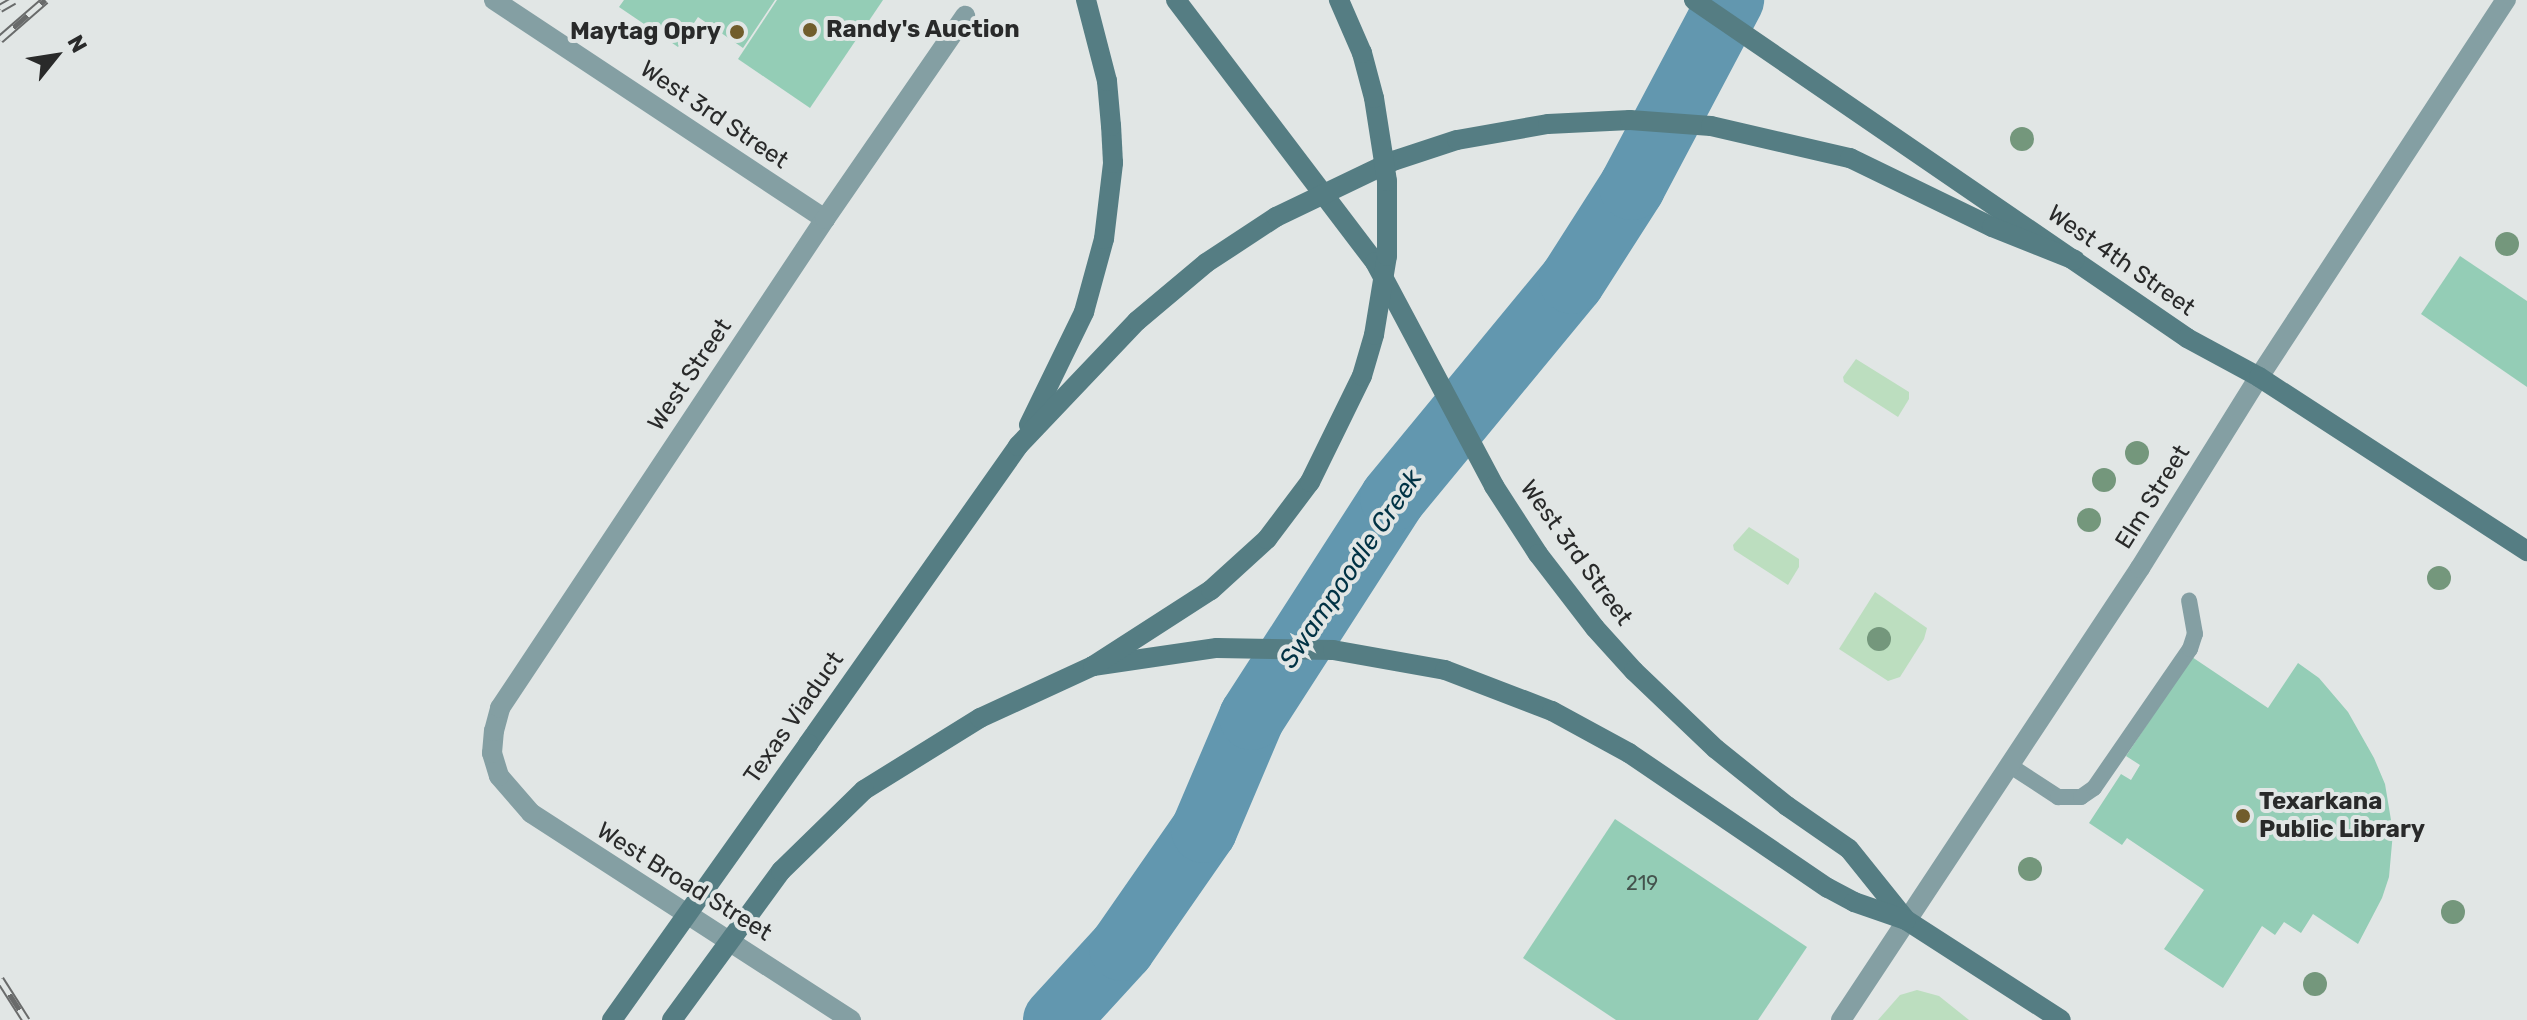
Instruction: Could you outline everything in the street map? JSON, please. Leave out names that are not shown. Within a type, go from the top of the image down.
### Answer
[{"type":"main road","points":[[1018,446],[1084,312],[1104,239],[1113,163],[1111,126],[1107,81],[1086,0]]},
{"type":"main road","name":"West 3rd Street","points":[[1176,0],[1375,262],[1515,519],[1595,628],[1634,671],[1746,774],[1849,849],[1906,920],[2061,1020]]},
{"type":"main road","points":[[672,1020],[781,871],[864,790],[980,718],[1093,666],[1211,590],[1267,539],[1310,482],[1362,376],[1374,335],[1385,271],[1387,181],[1374,98],[1362,53],[1339,0]]},
{"type":"main road","name":"West 4th Street","points":[[1694,0],[2210,353],[2259,377],[2527,551]]},
{"type":"main road","points":[[1018,446],[1100,358],[1175,286],[1276,217],[1381,165],[1446,143],[1548,124],[1597,120],[1676,123],[1766,136],[1850,158],[1992,227],[2075,260]]},
{"type":"main road","name":"Texas Viaduct","points":[[612,1020],[1018,446]]},
{"type":"main road","points":[[1093,666],[1217,648],[1276,648],[1377,656],[1474,678],[1591,731],[1828,888],[1854,902],[1906,920]]},
{"type":"street","name":"West 3rd Street","points":[[494,0],[825,219]]},
{"type":"street","name":"Elm Street","points":[[1841,1020],[2140,568],[2259,377],[2506,0]]},
{"type":"street","name":"West Street","points":[[499,776],[492,753],[500,708],[825,219],[965,16]]},
{"type":"street","name":"West Broad Street","points":[[499,776],[515,797],[552,828],[851,1020]]},
{"type":"lane","points":[[2009,765],[2058,797],[2081,797],[2094,788],[2190,649],[2195,634],[2189,601]]},
{"type":"green space","points":[[1856,359],[1909,392],[1909,399],[1898,417],[1844,382],[1843,377]]},
{"type":"green space","points":[[1749,527],[1799,559],[1799,567],[1788,585],[1734,550],[1733,545]]},
{"type":"green space","points":[[1875,592],[1927,628],[1924,639],[1900,677],[1888,681],[1839,649]]},
{"type":"green space","points":[[1917,990],[1939,996],[1969,1020],[1878,1020],[1900,995]]},
{"type":"building","name":"Maytag Opry","points":[[624,0],[775,0],[743,48],[698,17],[678,47],[619,7]]},
{"type":"building","name":"Randy's Auction","points":[[777,0],[883,0],[810,108],[738,59]]},
{"type":"building","points":[[2460,256],[2527,301],[2527,387],[2421,314]]},
{"type":"building","name":"Texarkana Public Library","points":[[2192,657],[2268,708],[2298,663],[2319,678],[2348,712],[2374,758],[2385,784],[2393,832],[2389,877],[2382,898],[2358,944],[2313,914],[2301,933],[2284,922],[2275,935],[2262,926],[2223,988],[2164,949],[2204,890],[2127,838],[2122,845],[2089,823],[2121,774],[2131,780],[2140,765],[2126,756]]},
{"type":"building","points":[[1615,819],[1807,947],[1758,1020],[1616,1020],[1523,958]]},
{"type":"waterway","name":"Swampoodle Creek","points":[[1056,1020],[1122,948],[1204,830],[1252,717],[1393,498],[1572,281],[1632,187],[1731,0]]},
{"type":"railway","points":[[0,8],[14,0]]},
{"type":"railway","points":[[0,39],[45,0]]},
{"type":"railway","points":[[0,979],[26,1020]]},
{"type":"place","name":"Randy's Auction","points":[[810,30]]},
{"type":"place","name":"Maytag Opry","points":[[737,32]]},
{"type":"place","name":"Texarkana Public Library","points":[[2243,816]]}]
